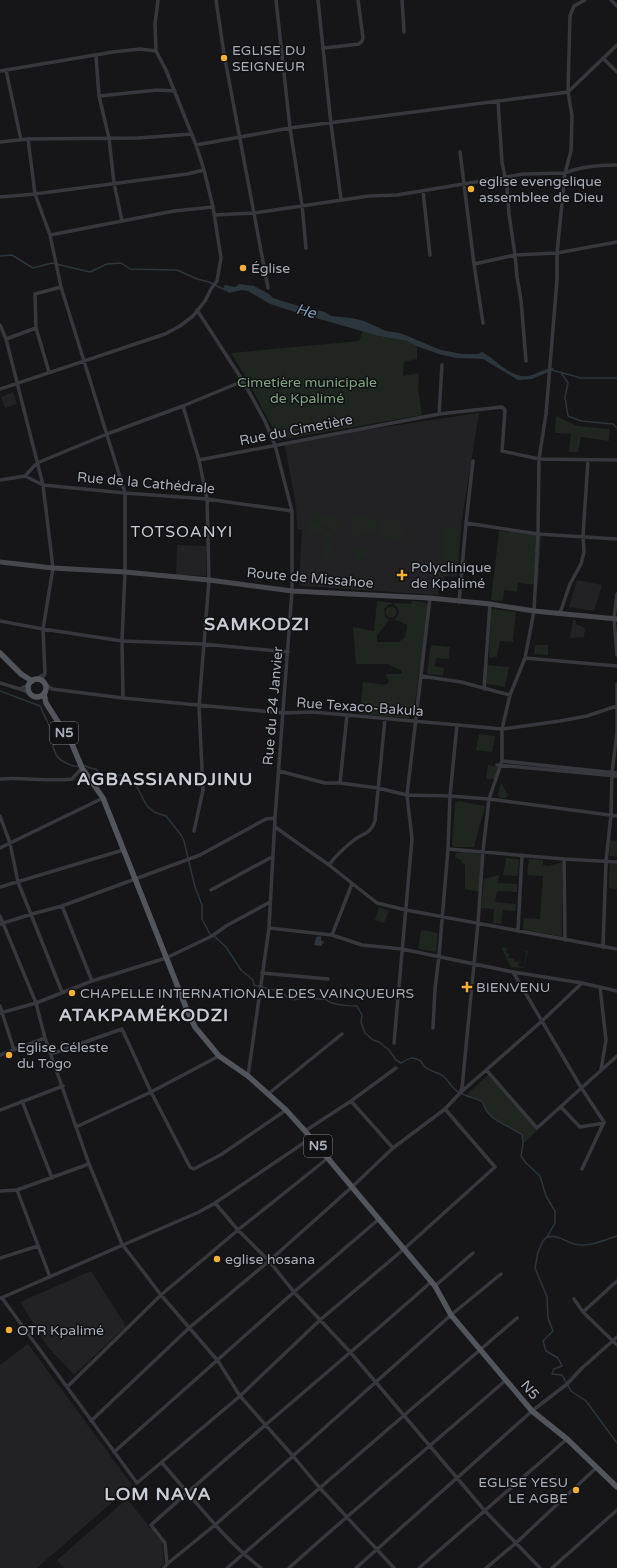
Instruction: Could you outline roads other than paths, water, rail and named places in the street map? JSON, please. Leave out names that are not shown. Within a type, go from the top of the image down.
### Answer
[{"type":"main road","name":"Route de Missahoe","points":[[0,562],[52,568],[125,572],[209,580],[292,591],[430,598],[490,604],[534,612],[560,613],[616,619]]},
{"type":"main road","points":[[0,653],[30,683],[43,682],[46,690],[44,694],[37,698],[32,696],[28,692],[30,683]]},
{"type":"main road","name":"N5","points":[[44,694],[46,703],[72,744],[81,766],[103,798],[195,1028],[220,1056],[248,1076],[286,1110],[433,1284],[451,1315],[532,1411],[567,1439],[617,1487]]},
{"type":"main road","name":"N5","points":[[37,698],[46,703]]},
{"type":"street","points":[[0,389],[165,334],[180,326],[193,316],[217,281],[221,258],[214,215],[204,170],[175,91],[160,56],[156,51],[155,24],[158,0]]},
{"type":"street","points":[[216,0],[224,54],[268,288]]},
{"type":"street","points":[[276,0],[290,128],[302,205],[306,248]]},
{"type":"street","points":[[318,0],[331,124],[341,199]]},
{"type":"street","points":[[324,48],[358,44],[362,42],[363,38],[358,0]]},
{"type":"street","points":[[402,0],[404,32]]},
{"type":"street","points":[[460,1093],[462,1088],[489,799],[502,761],[502,728],[510,695],[525,658],[534,612],[538,534],[539,460],[546,414],[564,173],[571,151],[572,116],[568,92],[570,16],[574,6],[585,0]]},
{"type":"street","points":[[611,0],[617,6]]},
{"type":"street","points":[[196,145],[290,128],[331,124],[568,92],[617,45]]},
{"type":"street","points":[[0,71],[140,49],[156,51]]},
{"type":"street","points":[[96,56],[99,96],[109,138],[114,183],[122,221]]},
{"type":"street","points":[[603,58],[617,72]]},
{"type":"street","points":[[6,70],[21,140]]},
{"type":"street","points":[[99,96],[157,90],[175,91]]},
{"type":"street","points":[[498,101],[502,162],[521,300],[526,360]]},
{"type":"street","points":[[0,142],[28,139],[138,138],[192,134]]},
{"type":"street","points":[[28,139],[34,194],[50,235],[61,287],[125,493],[125,572],[122,640],[123,698]]},
{"type":"street","points":[[460,152],[483,323]]},
{"type":"street","points":[[214,215],[254,213],[341,199],[424,191],[523,174],[564,173],[577,168],[594,165],[617,165]]},
{"type":"street","points":[[0,197],[187,174],[204,170]]},
{"type":"street","points":[[424,191],[430,255]]},
{"type":"street","points":[[50,235],[174,211],[212,207]]},
{"type":"street","points":[[474,264],[515,255],[557,252],[617,242]]},
{"type":"street","points":[[49,372],[36,328],[35,294],[61,287]]},
{"type":"street","name":"Rue du 24 Janvier","points":[[197,310],[243,381],[262,416],[275,445],[292,510],[292,591],[272,858],[269,928],[248,1076]]},
{"type":"street","points":[[0,325],[6,339],[43,485],[52,568],[43,630],[45,674],[43,682],[52,690],[44,694]]},
{"type":"street","points":[[6,339],[36,328]]},
{"type":"street","points":[[439,414],[442,365]]},
{"type":"street","points":[[0,480],[25,476],[37,463],[243,381]]},
{"type":"street","points":[[183,406],[199,460],[207,499],[209,580],[199,706],[203,790],[194,832]]},
{"type":"street","name":"Rue du Cimetière","points":[[199,460],[439,414],[502,407],[505,410],[502,451],[539,460]]},
{"type":"street","points":[[539,460],[617,460]]},
{"type":"street","points":[[560,613],[570,584],[581,564],[584,552],[588,460]]},
{"type":"street","points":[[459,602],[473,461]]},
{"type":"street","name":"Rue de la Cathédrale","points":[[25,476],[43,485],[207,499],[292,510]]},
{"type":"street","points":[[466,523],[538,534],[617,539]]},
{"type":"street","points":[[617,594],[617,656]]},
{"type":"street","points":[[394,1043],[412,839],[407,795],[430,598]]},
{"type":"street","points":[[484,689],[490,604]]},
{"type":"street","points":[[0,621],[43,630],[122,640],[203,644],[288,652]]},
{"type":"street","points":[[525,658],[617,666]]},
{"type":"street","points":[[20,689],[45,674]]},
{"type":"street","points":[[421,676],[461,682],[510,695]]},
{"type":"street","points":[[0,683],[28,692]]},
{"type":"street","points":[[603,947],[606,861],[611,815],[612,772],[617,733],[617,684]]},
{"type":"street","name":"Rue Texaco-Bakula","points":[[52,690],[199,706],[283,713],[312,712],[502,728],[587,716],[616,706]]},
{"type":"street","points":[[340,783],[347,715]]},
{"type":"street","points":[[329,865],[335,856],[343,849],[371,830],[375,821],[385,718]]},
{"type":"street","points":[[433,1028],[435,989],[448,849],[450,796],[457,725]]},
{"type":"street","points":[[502,761],[617,773]]},
{"type":"street","points":[[497,765],[617,776]]},
{"type":"street","points":[[0,779],[72,779],[81,766]]},
{"type":"street","points":[[279,771],[325,783],[340,783],[378,788],[407,795],[489,799],[617,816]]},
{"type":"street","points":[[0,848],[103,798]]},
{"type":"street","points":[[0,816],[10,842],[18,882],[62,992]]},
{"type":"street","points":[[1,924],[62,906],[134,878],[200,855],[266,819],[275,818]]},
{"type":"street","points":[[275,827],[329,865],[377,903],[406,910],[617,949]]},
{"type":"street","points":[[448,849],[617,862]]},
{"type":"street","points":[[0,887],[123,850]]},
{"type":"street","points":[[518,930],[522,855]]},
{"type":"street","points":[[211,890],[272,858]]},
{"type":"street","points":[[564,859],[565,940]]},
{"type":"street","points":[[332,935],[352,884]]},
{"type":"street","points":[[1,1012],[36,1003],[92,981],[166,958],[212,936],[226,926],[270,902]]},
{"type":"street","points":[[62,906],[92,981]]},
{"type":"street","points":[[0,916],[1,924],[36,1003],[45,1038],[89,1164],[122,1244],[161,1295],[218,1361],[240,1396],[319,1487],[394,1568]]},
{"type":"street","points":[[269,928],[332,935],[362,945],[402,949],[513,972],[582,983],[617,991]]},
{"type":"street","points":[[513,972],[582,1089],[604,1123]]},
{"type":"street","points":[[262,973],[328,979]]},
{"type":"street","points":[[91,1421],[189,1328],[269,1261],[352,1187],[393,1148],[445,1109],[460,1093],[487,1071],[582,983]]},
{"type":"street","points":[[600,988],[606,1040],[601,1070]]},
{"type":"street","points":[[0,1006],[14,1050]]},
{"type":"street","points":[[51,1054],[122,1029],[151,1092],[190,1167],[194,1169],[222,1154],[286,1110]]},
{"type":"street","points":[[268,1094],[342,1034]]},
{"type":"street","points":[[0,1055],[45,1038]]},
{"type":"street","points":[[76,1127],[151,1092],[220,1056]]},
{"type":"street","points":[[487,1071],[537,1128],[617,1056]]},
{"type":"street","points":[[305,1131],[351,1101],[396,1068]]},
{"type":"street","points":[[0,1110],[63,1086]]},
{"type":"street","points":[[22,1101],[52,1178]]},
{"type":"street","points":[[351,1101],[393,1148]]},
{"type":"street","points":[[561,1107],[580,1127],[604,1123]]},
{"type":"street","points":[[311,1138],[215,1203],[199,1212],[122,1244],[1,1298],[137,1483],[240,1396],[320,1320],[404,1249],[495,1167],[445,1109]]},
{"type":"street","points":[[582,1169],[604,1123]]},
{"type":"street","points":[[67,1387],[161,1295],[238,1230],[328,1158]]},
{"type":"street","points":[[0,1191],[17,1190],[89,1164]]},
{"type":"street","points":[[17,1190],[50,1277]]},
{"type":"street","points":[[215,1203],[238,1230],[269,1261],[294,1292],[351,1353],[485,1510],[540,1568]]},
{"type":"street","points":[[114,1452],[294,1292],[379,1219]]},
{"type":"street","points":[[0,1258],[38,1246]]},
{"type":"street","points":[[167,1564],[165,1543],[151,1525],[265,1424],[433,1284],[473,1253]]},
{"type":"street","points":[[164,1568],[216,1525],[451,1315],[501,1274]]},
{"type":"street","points":[[584,1312],[617,1281]]},
{"type":"street","points":[[574,1299],[584,1312],[617,1346]]},
{"type":"street","points":[[227,1568],[319,1487],[517,1318]]},
{"type":"street","points":[[356,1568],[532,1411],[567,1384],[582,1368],[617,1337]]},
{"type":"street","points":[[288,1568],[506,1380]]},
{"type":"street","points":[[419,1568],[567,1439]]},
{"type":"street","points":[[162,1463],[243,1554],[261,1568]]},
{"type":"street","points":[[486,1568],[516,1543],[596,1468]]},
{"type":"street","points":[[552,1568],[617,1510]]},
{"type":"water","points":[[239,284],[254,286],[269,294],[273,298],[298,306],[325,312],[331,316],[364,321],[386,331],[400,333],[441,350],[462,354],[478,354],[482,352],[509,371],[521,376],[527,376],[554,368],[553,370],[532,379],[518,380],[483,359],[457,358],[442,355],[407,341],[379,336],[270,304],[248,291],[242,290],[229,293],[223,289],[225,285],[235,287]]},
{"type":"water","points":[[321,936],[321,940],[324,942],[321,946],[314,945],[316,937]]},
{"type":"waterway","name":"He","points":[[0,256],[12,255],[33,268],[52,263],[90,272],[107,264],[121,263],[130,269],[177,270],[197,279],[209,282],[225,290]]},
{"type":"waterway","name":"He","points":[[552,370],[581,378],[617,378]]},
{"type":"waterway","points":[[562,374],[568,383],[565,397],[568,416],[581,421],[613,424],[617,428]]},
{"type":"waterway","points":[[0,691],[40,706],[54,736],[55,740],[53,747],[55,753],[67,764],[80,766]]},
{"type":"waterway","points":[[83,765],[96,769],[102,776],[115,774],[126,777],[137,787],[147,806],[154,812],[166,816],[181,835],[184,841],[195,887],[202,905],[202,919],[211,936]]},
{"type":"waterway","points":[[214,936],[226,947],[241,970],[253,980],[254,985],[282,992],[291,999],[296,1000],[303,997],[325,999],[340,1005],[357,1006],[362,1015],[361,1022],[365,1033],[389,1050],[396,1060],[401,1063],[411,1058],[421,1061],[427,1069],[443,1076],[458,1092],[483,1102],[489,1114],[499,1122],[522,1135],[523,1144],[521,1156],[540,1176],[546,1196],[555,1211],[555,1223],[543,1241],[538,1252],[535,1268],[547,1297],[548,1318],[553,1331],[543,1341],[546,1351],[558,1358],[562,1366],[554,1369],[552,1374],[562,1375],[571,1391],[586,1401],[617,1443]]},
{"type":"waterway","points":[[548,1237],[555,1237],[574,1244],[585,1245],[617,1236]]},
{"type":"place","name":"EGLISE DU SEIGNEUR","points":[[224,58]]},
{"type":"place","name":"eglise evengelique assemblee de Dieu","points":[[471,189]]},
{"type":"place","name":"Église","points":[[243,268]]},
{"type":"place","name":"Polyclinique de Kpalimé","points":[[402,575]]},
{"type":"place","name":"BIENVENU","points":[[467,987]]},
{"type":"place","name":"CHAPELLE INTERNATIONALE DES VAINQUEURS","points":[[72,993]]},
{"type":"place","name":"Eglise Céleste du Togo","points":[[9,1055]]},
{"type":"place","name":"eglise hosana","points":[[217,1259]]},
{"type":"place","name":"OTR Kpalimé","points":[[9,1330]]},
{"type":"place","name":"EGLISE YESU LE AGBE","points":[[576,1490]]},
{"type":"district","name":"TOTSOANYI","points":[[182,532]]},
{"type":"district","name":"SAMKODZI","points":[[257,624]]},
{"type":"district","name":"AGBASSIANDJINU","points":[[165,779]]},
{"type":"district","name":"ATAKPAMÉKODZI","points":[[144,1015]]},
{"type":"district","name":"LOM NAVA","points":[[158,1494]]},
{"type":"park label","name":"Cimetière municipale de Kpalimé","points":[[307,390]]}]
